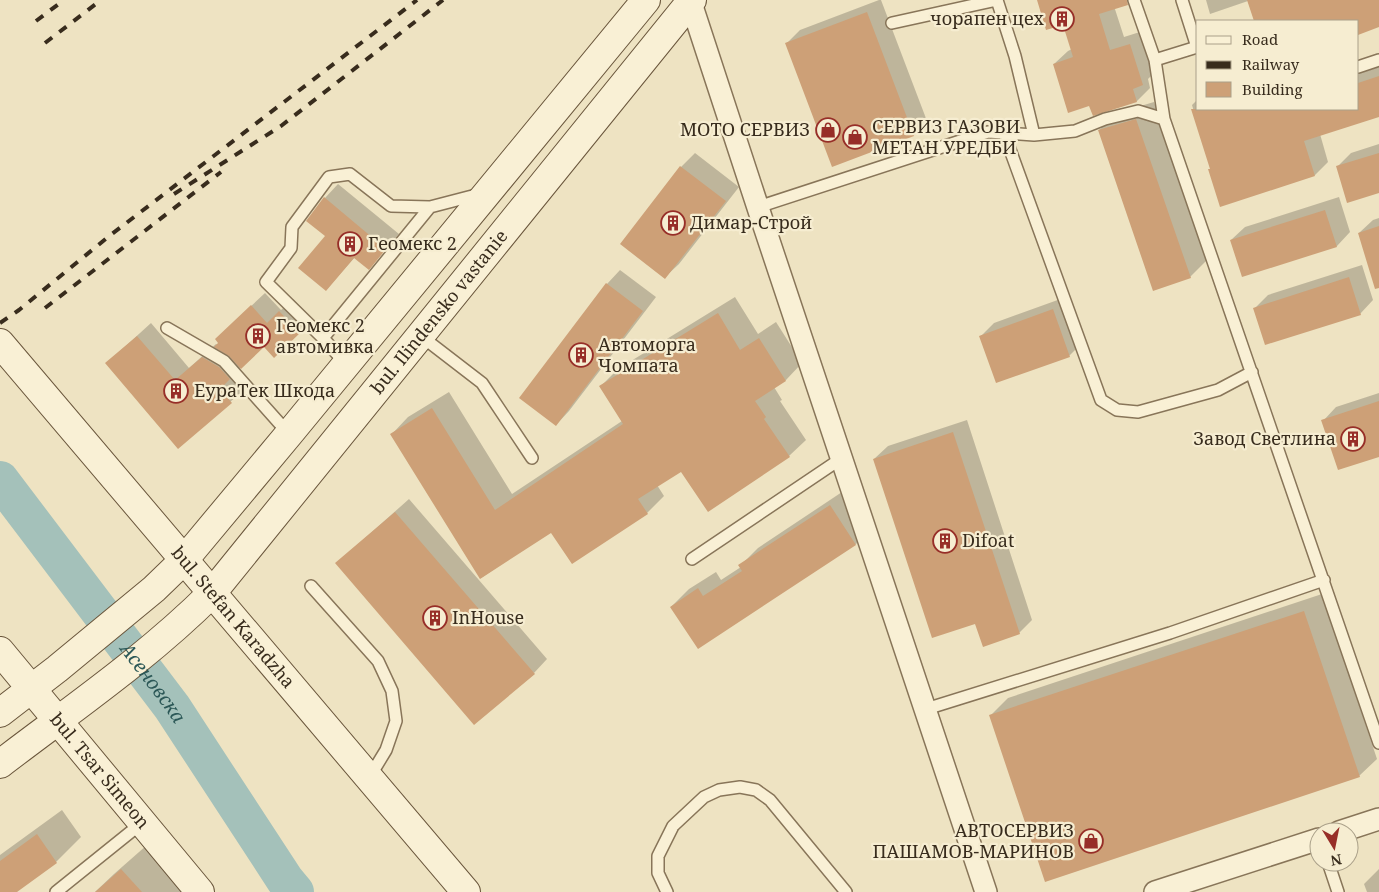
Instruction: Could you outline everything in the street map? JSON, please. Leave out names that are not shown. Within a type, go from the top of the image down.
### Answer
[{"type":"main road","points":[[0,713],[58,669],[154,588],[184,560],[646,0]]},
{"type":"main road","name":"bul. Ilindensko vastanie","points":[[58,720],[183,622],[212,594],[691,0]]},
{"type":"main road","name":"bul. Stefan Karadzha","points":[[0,343],[466,892]]},
{"type":"main road","name":"bul. Tsar Simeon","points":[[0,651],[200,892]]},
{"type":"main road","points":[[0,764],[58,720]]},
{"type":"street","points":[[691,0],[986,892]]},
{"type":"street","points":[[1359,826],[1379,819]]},
{"type":"street","points":[[1155,892],[1309,842]]},
{"type":"lane","points":[[892,23],[997,0],[1015,56],[1034,135]]},
{"type":"lane","points":[[1134,0],[1155,60],[1164,119],[1379,743]]},
{"type":"lane","points":[[1182,0],[1196,44]]},
{"type":"lane","points":[[1155,60],[1196,47]]},
{"type":"lane","points":[[1359,67],[1379,60]]},
{"type":"lane","points":[[758,207],[988,132],[1034,135],[1074,132],[1105,119],[1138,111],[1164,119]]},
{"type":"lane","points":[[1004,133],[1101,400],[1117,410],[1138,412],[1218,390],[1252,372]]},
{"type":"lane","points":[[346,364],[323,338],[266,282],[291,248],[292,227],[329,177],[350,174],[391,206],[430,207],[489,192]]},
{"type":"lane","points":[[323,338],[430,207]]},
{"type":"lane","points":[[167,328],[224,362],[289,434]]},
{"type":"lane","points":[[421,336],[482,383],[532,458]]},
{"type":"lane","points":[[692,559],[842,458]]},
{"type":"lane","points":[[926,709],[1170,633],[1324,580]]},
{"type":"lane","points":[[311,586],[378,661],[392,691],[396,721],[386,750],[369,778]]},
{"type":"lane","points":[[667,892],[658,873],[658,856],[673,826],[704,797],[719,790],[740,787],[756,790],[770,800],[846,892]]},
{"type":"lane","points":[[62,890],[143,822]]},
{"type":"lane","points":[[1331,872],[1338,892]]},
{"type":"building","points":[[1037,0],[1127,0],[1128,5],[1099,14],[1110,50],[1130,44],[1143,85],[1133,89],[1137,102],[1093,116],[1089,106],[1068,113],[1053,64],[1073,57],[1063,25],[1046,30]]},
{"type":"building","points":[[1247,0],[1379,0],[1379,27],[1359,35],[1359,20],[1254,20]]},
{"type":"building","points":[[867,12],[914,136],[832,167],[785,43]]},
{"type":"building","points":[[1379,76],[1379,117],[1304,141],[1315,176],[1220,207],[1191,109],[1359,110],[1359,83]]},
{"type":"building","points":[[1136,119],[1191,278],[1153,291],[1098,130]]},
{"type":"building","points":[[1379,153],[1379,193],[1347,203],[1336,166]]},
{"type":"building","name":"Димар-Строй","points":[[680,166],[726,201],[665,279],[620,244]]},
{"type":"building","name":"Геомекс 2","points":[[324,197],[386,249],[369,270],[354,258],[326,291],[298,268],[325,236],[306,221]]},
{"type":"building","points":[[1325,210],[1337,247],[1242,277],[1230,240]]},
{"type":"building","points":[[1379,226],[1379,288],[1375,289],[1358,233]]},
{"type":"building","points":[[1349,277],[1361,315],[1265,345],[1253,308]]},
{"type":"building","name":"Автоморга Чомпата","points":[[606,283],[643,311],[556,426],[519,398]]},
{"type":"building","name":"Геомекс 2 автомивка","points":[[251,305],[267,323],[279,311],[300,333],[274,358],[264,347],[241,369],[229,356],[214,347],[218,343],[215,339]]},
{"type":"building","points":[[1053,309],[1070,357],[996,383],[979,336]]},
{"type":"building","points":[[718,313],[740,350],[759,338],[786,381],[755,401],[766,417],[764,419],[790,457],[708,512],[681,472],[638,499],[648,514],[572,564],[551,533],[480,579],[390,434],[432,408],[495,510],[623,424],[599,386]]},
{"type":"building","name":"ЕураТек Шкода","points":[[137,336],[175,380],[202,357],[219,367],[230,379],[220,389],[232,403],[178,449],[105,363]]},
{"type":"building","name":"Завод Светлина","points":[[1379,401],[1379,457],[1338,470],[1321,420]]},
{"type":"building","name":"Difoat","points":[[953,432],[1020,634],[983,647],[975,624],[932,638],[873,459]]},
{"type":"building","points":[[830,505],[856,545],[698,649],[670,607],[698,588],[703,596],[742,571],[738,565]]},
{"type":"building","name":"InHouse","points":[[395,512],[535,674],[474,725],[335,563]]},
{"type":"building","points":[[1304,611],[1360,777],[1045,882],[989,715]]},
{"type":"building","points":[[37,834],[57,863],[17,892],[0,892],[0,861]]},
{"type":"building","points":[[121,869],[142,892],[95,892]]},
{"type":"waterway","name":"Асеновска","points":[[0,480],[172,707],[285,880],[295,892]]},
{"type":"railway","points":[[36,21],[64,0]]},
{"type":"railway","points":[[45,43],[101,0]]},
{"type":"railway","points":[[0,323],[19,310],[108,237],[417,0]]},
{"type":"railway","points":[[174,194],[281,126],[443,0]]},
{"type":"railway","points":[[45,308],[221,172]]},
{"type":"place","name":"чорапен цех","points":[[1062,19]]},
{"type":"place","name":"МОТО СЕРВИЗ","points":[[828,130]]},
{"type":"place","name":"СЕРВИЗ ГАЗОВИ МЕТАН УРЕДБИ","points":[[855,137]]},
{"type":"place","name":"Димар-Строй","points":[[673,223]]},
{"type":"place","name":"Геомекс 2","points":[[350,244]]},
{"type":"place","name":"Геомекс 2 автомивка","points":[[258,336]]},
{"type":"place","name":"Автоморга Чомпата","points":[[581,355]]},
{"type":"place","name":"ЕураТек Шкода","points":[[176,391]]},
{"type":"place","name":"Завод Светлина","points":[[1353,439]]},
{"type":"place","name":"Difoat","points":[[945,541]]},
{"type":"place","name":"InHouse","points":[[435,618]]},
{"type":"place","name":"АВТОСЕРВИЗ ПАШАМОВ-МАРИНОВ","points":[[1091,841]]}]
